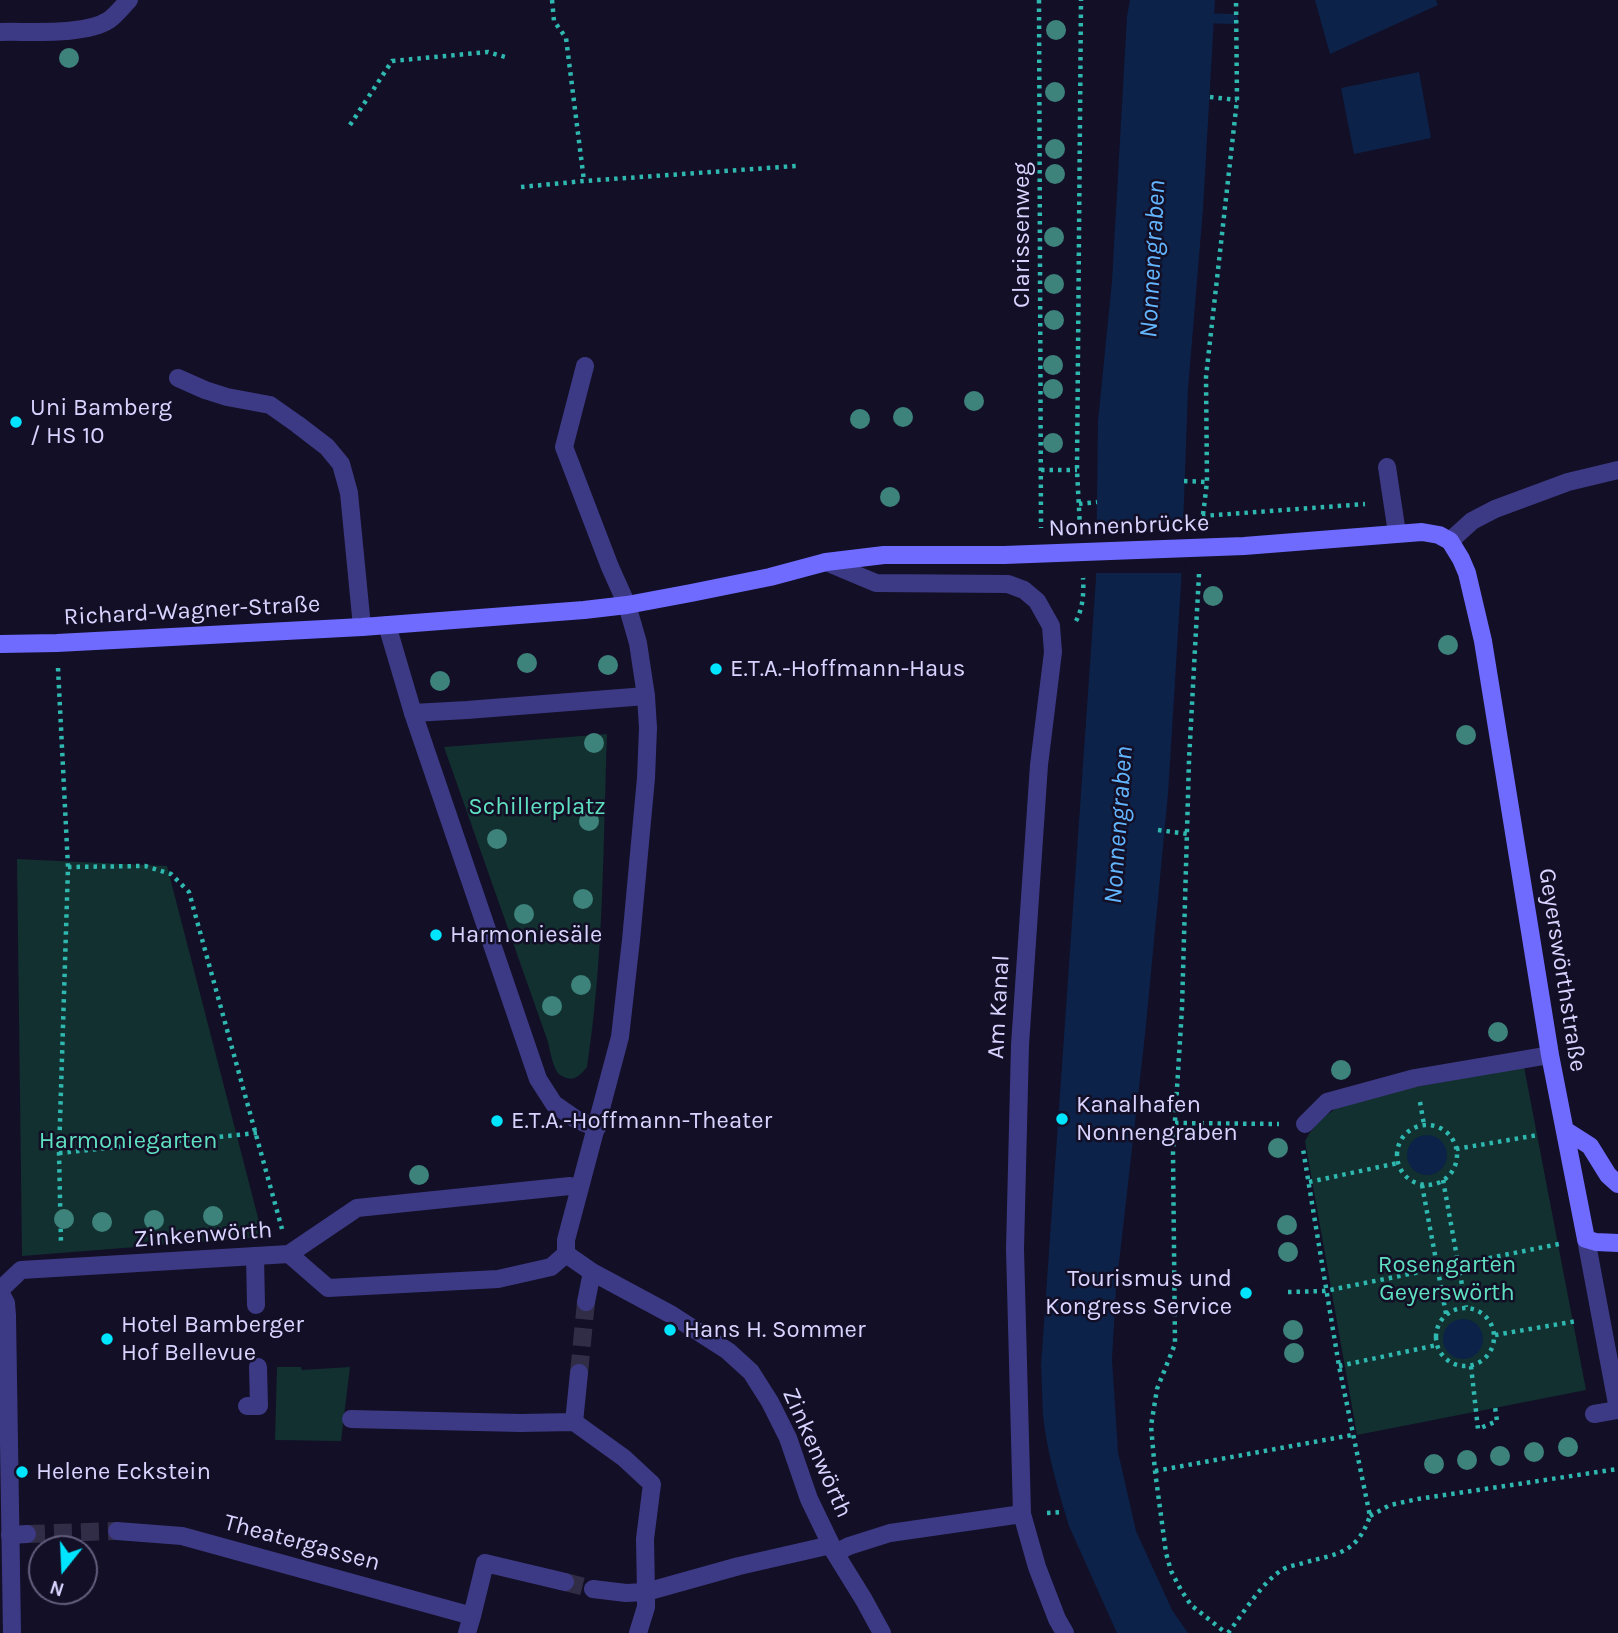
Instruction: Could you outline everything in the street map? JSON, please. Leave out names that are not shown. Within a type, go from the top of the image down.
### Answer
[{"type":"street","points":[[0,32],[72,31],[95,26],[111,19],[129,0]]},
{"type":"street","points":[[567,1255],[566,1240],[620,1037],[646,778],[648,728],[638,643],[627,605],[564,447],[585,366]]},
{"type":"street","points":[[178,378],[227,397],[270,405],[327,447],[341,464],[349,494],[362,627]]},
{"type":"street","points":[[1387,467],[1397,533]]},
{"type":"street","points":[[1450,541],[1472,521],[1495,509],[1568,482],[1618,470]]},
{"type":"street","name":"Nonnenbrücke","points":[[627,605],[769,577],[826,562],[884,555],[1050,554],[1244,546],[1422,532],[1439,535],[1450,541]]},
{"type":"street","name":"Geyerswörthstraße","points":[[1450,541],[1467,573],[1483,641],[1550,1055],[1618,1410]]},
{"type":"street","name":"Am Kanal","points":[[826,562],[876,583],[1008,584],[1024,590],[1037,601],[1051,626],[1053,652],[1039,765],[1020,1045],[1015,1249],[1022,1514],[1037,1567],[1065,1633]]},
{"type":"street","points":[[597,1128],[577,1120],[554,1104],[538,1079],[412,713],[387,625],[627,605]]},
{"type":"street","name":"Richard-Wagner-Straße","points":[[0,644],[387,625]]},
{"type":"street","points":[[412,713],[646,695]]},
{"type":"street","points":[[1305,1124],[1327,1102],[1415,1078],[1550,1055]]},
{"type":"street","points":[[1565,1130],[1590,1146],[1608,1175],[1618,1184]]},
{"type":"street","points":[[289,1254],[357,1208],[570,1186]]},
{"type":"street","points":[[1586,1239],[1618,1243]]},
{"type":"street","name":"Zinkenwörth","points":[[12,1633],[19,1534],[6,1303],[0,1291],[20,1270],[289,1254],[328,1288],[498,1279],[551,1267],[567,1255],[592,1272],[672,1315],[728,1351],[751,1372],[771,1402],[788,1438],[809,1499],[833,1549],[882,1633]]},
{"type":"street","points":[[255,1256],[256,1305]]},
{"type":"street","points":[[586,1301],[592,1272]]},
{"type":"street","points":[[247,1406],[259,1406],[258,1367]]},
{"type":"street","points":[[574,1422],[579,1373]]},
{"type":"street","points":[[1594,1414],[1618,1410]]},
{"type":"street","points":[[351,1419],[574,1422],[624,1458],[652,1484],[645,1539],[646,1607],[638,1633]]},
{"type":"street","points":[[593,1589],[626,1593],[646,1592],[740,1566],[849,1546],[890,1533],[1022,1514]]},
{"type":"street","name":"Theatergassen","points":[[117,1531],[182,1536],[469,1624],[485,1563],[565,1582]]},
{"type":"path","points":[[552,0],[554,21],[566,38],[584,180]]},
{"type":"path","name":"Clarissenweg","points":[[1039,0],[1041,529]]},
{"type":"path","points":[[1041,470],[1077,470],[1081,0]]},
{"type":"path","points":[[1236,0],[1237,100],[1206,377],[1207,482],[1202,516],[1392,502]]},
{"type":"path","points":[[350,125],[392,61],[488,52],[505,57]]},
{"type":"path","points":[[1210,97],[1237,100]]},
{"type":"path","points":[[521,187],[584,180],[796,166]]},
{"type":"path","points":[[1185,481],[1207,482]]},
{"type":"path","points":[[1079,504],[1097,502]]},
{"type":"path","points":[[1175,1123],[1305,1124],[1301,1137],[1325,1291],[1370,1516],[1364,1533],[1353,1546],[1283,1569],[1269,1580],[1227,1633],[1191,1605],[1171,1571],[1166,1553],[1151,1426],[1157,1389],[1175,1344],[1173,1153],[1182,1008],[1189,760],[1199,590]]},
{"type":"path","points":[[57,643],[68,867],[59,1153],[62,1269]]},
{"type":"path","points":[[1158,830],[1188,834]]},
{"type":"path","points":[[68,867],[145,866],[171,874],[189,892],[289,1254]]},
{"type":"path","points":[[1424,1125],[1447,1133],[1456,1149],[1455,1164],[1451,1172],[1434,1184],[1422,1185],[1411,1181],[1403,1174],[1398,1163],[1400,1142],[1411,1130],[1424,1125]]},
{"type":"path","points":[[1456,1149],[1565,1130]]},
{"type":"path","points":[[59,1153],[257,1133]]},
{"type":"path","points":[[1309,1182],[1398,1163]]},
{"type":"path","points":[[1443,1180],[1466,1307]]},
{"type":"path","points":[[1422,1185],[1446,1314]]},
{"type":"path","points":[[1289,1292],[1325,1291],[1586,1239]]},
{"type":"path","points":[[1466,1307],[1477,1309],[1486,1316],[1493,1325],[1495,1335],[1493,1348],[1483,1361],[1471,1366],[1459,1366],[1440,1353],[1436,1330],[1446,1314],[1466,1307]]},
{"type":"path","points":[[1495,1335],[1600,1318]]},
{"type":"path","points":[[1339,1366],[1437,1345]]},
{"type":"path","points":[[1471,1366],[1478,1429],[1497,1421],[1496,1407]]},
{"type":"path","points":[[1155,1471],[1352,1434]]},
{"type":"path","points":[[1370,1516],[1390,1506],[1418,1499],[1618,1469]]},
{"type":"green space","name":"Schillerplatz","points":[[607,734],[602,901],[593,1026],[587,1067],[571,1079],[559,1074],[555,1067],[444,747]]},
{"type":"green space","name":"Harmoniegarten","points":[[17,859],[167,866],[263,1237],[22,1256]]},
{"type":"green space","name":"Rosengarten Geyerswörth","points":[[1524,1067],[1586,1390],[1357,1435],[1305,1141],[1314,1127],[1326,1116],[1354,1098]]},
{"type":"green space","points":[[277,1367],[301,1367],[302,1370],[350,1367],[341,1441],[275,1440]]},
{"type":"water","name":"Nonnengraben","points":[[1130,0],[1215,0],[1203,209],[1188,389],[1181,584],[1168,794],[1145,1035],[1116,1289],[1112,1359],[1118,1452],[1136,1531],[1172,1610],[1188,1633],[1117,1633],[1069,1526],[1061,1499],[1045,1429],[1041,1366],[1096,578],[1098,421],[1112,281]]},
{"type":"water","points":[[1315,0],[1436,0],[1438,5],[1330,54]]},
{"type":"water","points":[[1419,72],[1431,138],[1354,154],[1341,88]]},
{"type":"water","points":[[1427,1135],[1441,1141],[1447,1155],[1441,1169],[1427,1175],[1413,1169],[1407,1155],[1413,1141]]},
{"type":"water","points":[[1463,1319],[1477,1325],[1483,1339],[1477,1353],[1463,1359],[1449,1353],[1443,1339],[1449,1325]]},
{"type":"pier","points":[[1186,522],[1184,573],[1093,573],[1093,524]]},
{"type":"waterway","points":[[1201,18],[1233,19]]},
{"type":"tunnel","points":[[579,1373],[586,1302]]},
{"type":"tunnel","points":[[27,1534],[117,1531]]},
{"type":"tunnel","points":[[565,1582],[593,1589]]},
{"type":"place","name":"Uni Bamberg / HS 10","points":[[16,422]]},
{"type":"place","name":"E.T.A.-Hoffmann-Haus","points":[[716,669]]},
{"type":"place","name":"Harmoniesäle","points":[[436,935]]},
{"type":"place","name":"Kanalhafen Nonnengraben","points":[[1062,1119]]},
{"type":"place","name":"E.T.A.-Hoffmann-Theater","points":[[497,1121]]},
{"type":"place","name":"Tourismus und Kongress Service","points":[[1246,1293]]},
{"type":"place","name":"Hans H. Sommer","points":[[670,1330]]},
{"type":"place","name":"Hotel Bamberger Hof Bellevue","points":[[107,1339]]},
{"type":"place","name":"Helene Eckstein","points":[[22,1472]]}]
